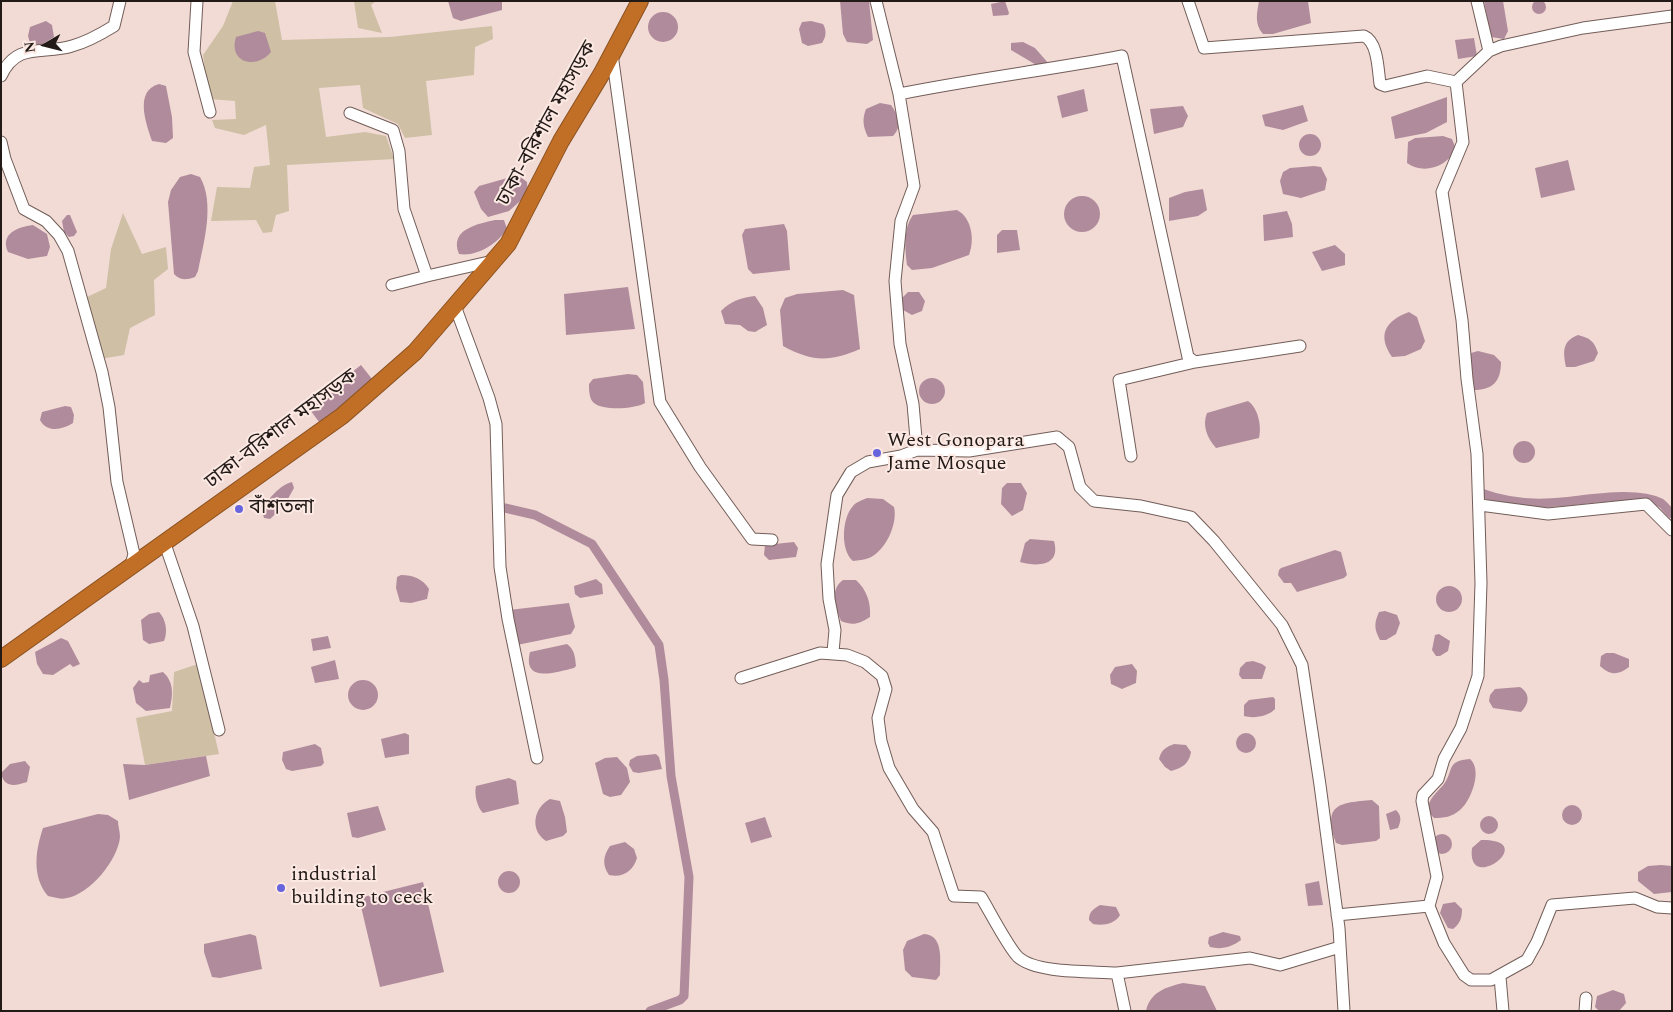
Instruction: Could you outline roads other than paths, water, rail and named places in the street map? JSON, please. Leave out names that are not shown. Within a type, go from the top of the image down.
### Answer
[{"type":"highway","name":"ঢাকা-বরিশাল মহাসড়ক","points":[[1,659],[342,416],[415,352],[508,244],[561,141],[640,1]]},
{"type":"street","points":[[1,76],[10,61],[25,53],[35,49],[70,47],[114,26],[120,1]]},
{"type":"street","points":[[197,1],[194,52],[210,112]]},
{"type":"street","points":[[876,1],[899,94],[914,186],[901,221],[895,281],[900,344],[913,404],[917,450]]},
{"type":"street","points":[[1188,1],[1204,48],[1364,36],[1369,38],[1374,47],[1380,84],[1385,86],[1427,76],[1456,82]]},
{"type":"street","points":[[1477,1],[1489,50]]},
{"type":"street","points":[[1456,82],[1489,50],[1518,40],[1672,16]]},
{"type":"street","points":[[611,52],[660,402],[700,467],[752,539],[772,540]]},
{"type":"street","points":[[899,94],[1122,56],[1186,349],[1188,356],[1195,362]]},
{"type":"street","points":[[1456,82],[1463,142],[1442,192],[1462,320],[1467,379],[1477,446],[1481,583],[1478,676],[1462,728],[1444,759],[1438,779],[1423,795],[1422,801],[1437,877],[1429,906],[1444,943],[1464,975],[1471,980],[1480,981],[1500,977],[1527,960],[1537,942],[1552,905],[1635,898],[1657,906],[1672,908]]},
{"type":"street","points":[[350,113],[393,130],[398,151],[404,209],[427,276]]},
{"type":"street","points":[[1,142],[11,176],[24,209],[46,221],[59,235],[68,251],[109,407],[117,482],[134,554],[131,565]]},
{"type":"street","points":[[392,285],[493,262],[494,259]]},
{"type":"street","points":[[455,306],[489,398],[496,424],[500,568],[537,758]]},
{"type":"street","points":[[1131,456],[1119,380],[1195,362],[1268,349],[1300,346]]},
{"type":"street","points":[[833,652],[835,630],[829,599],[827,564],[837,495],[851,472],[868,462],[900,456],[917,450],[969,451],[1057,437],[1069,446],[1080,487],[1094,501],[1141,506],[1191,517],[1214,541],[1282,625],[1302,665],[1337,915],[1344,1011]]},
{"type":"street","points":[[1480,505],[1548,514],[1646,504],[1672,530]]},
{"type":"street","points":[[164,542],[193,626],[219,730]]},
{"type":"street","points":[[741,678],[820,653],[833,652],[865,662],[882,676],[886,689],[878,718],[881,741],[889,768],[914,809],[933,832],[954,896],[981,897],[1018,956],[1031,964],[1050,968],[1117,973],[1250,958],[1280,965],[1340,947]]},
{"type":"street","points":[[1337,915],[1429,906]]},
{"type":"street","points":[[1117,973],[1125,1011]]},
{"type":"street","points":[[1500,977],[1503,1011]]},
{"type":"street","points":[[1585,1011],[1586,998]]},
{"type":"waterway","points":[[1478,492],[1512,501],[1529,503],[1605,497],[1636,497],[1661,503],[1672,514]]},
{"type":"waterway","points":[[505,508],[535,515],[592,544],[659,645],[664,680],[671,776],[689,877],[684,996],[680,1000],[650,1011]]},
{"type":"place","name":"West Gonopara Jame Mosque","points":[[877,453]]},
{"type":"place","name":"বাঁশতলা","points":[[239,509]]},
{"type":"place","name":"industrial building to ceck","points":[[281,888]]}]
